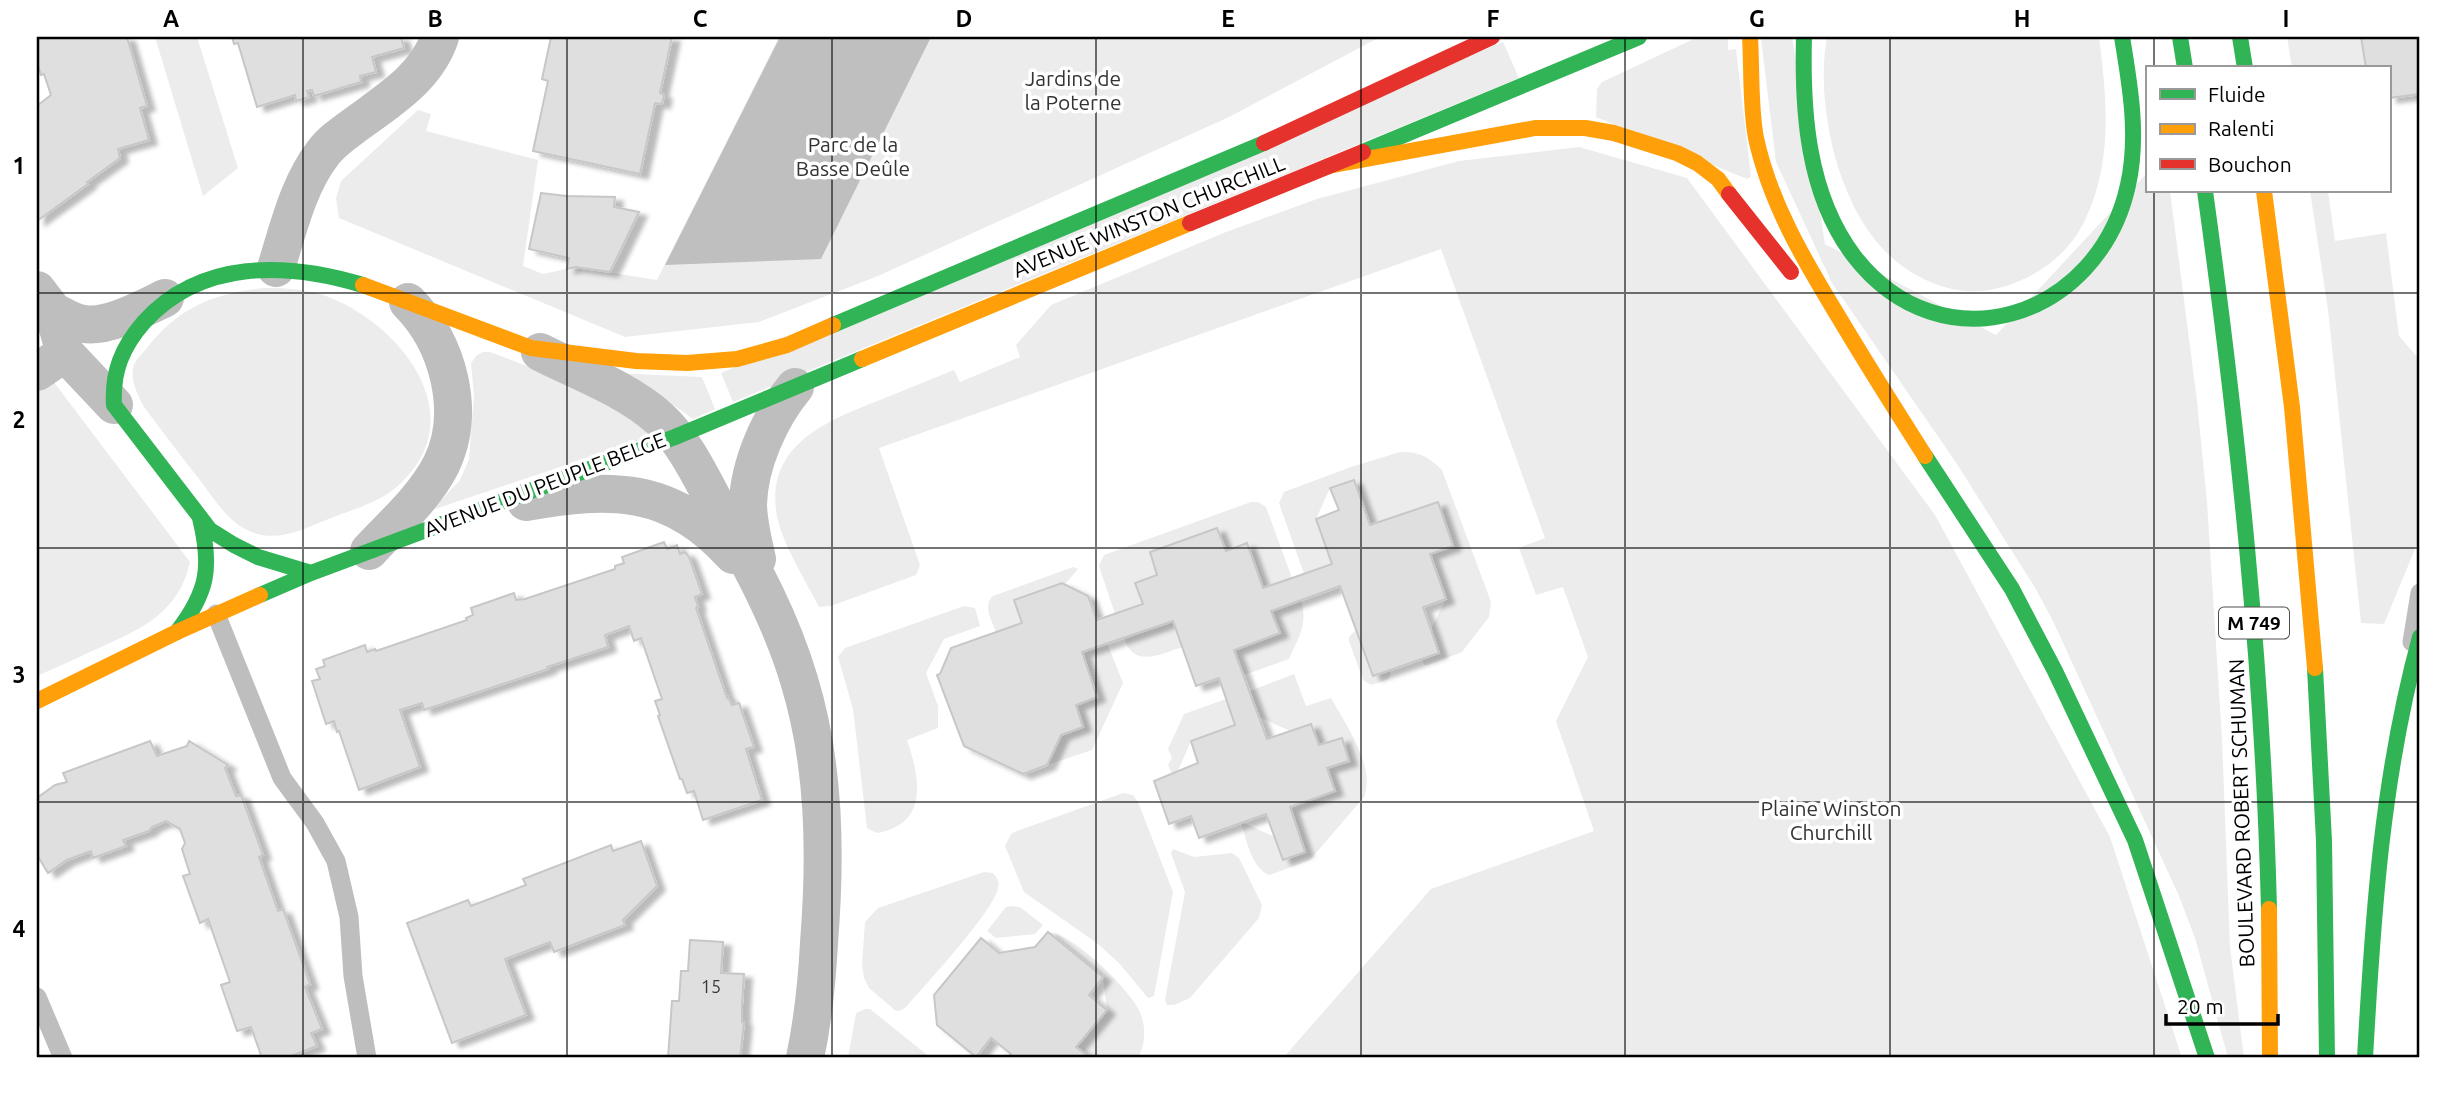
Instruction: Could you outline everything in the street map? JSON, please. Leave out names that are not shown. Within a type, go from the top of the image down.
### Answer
[{"type":"main road","name":"AVENUE WINSTON CHURCHILL","points":[[531,348],[656,364],[707,364],[765,353],[1264,143],[1492,37]]},
{"type":"main road","name":"AVENUE WINSTON CHURCHILL","points":[[675,437],[1639,37]]},
{"type":"main road","points":[[1750,37],[1756,136],[1774,196],[1797,248],[1884,393],[2012,589],[2071,704],[2112,788],[2147,871],[2207,1058]]},
{"type":"main road","points":[[1804,37],[1801,80],[1812,158],[1824,198],[1844,240],[1874,278],[1894,295],[1938,313],[1986,319],[2011,316],[2029,309],[2068,285],[2105,239],[2121,209],[2132,162],[2132,133],[2122,37]]},
{"type":"main road","points":[[2180,37],[2185,66]]},
{"type":"main road","points":[[2240,37],[2245,66]]},
{"type":"main road","points":[[1328,166],[1484,136],[1560,127],[1614,133],[1677,153],[1697,163],[1718,179],[1884,393]]},
{"type":"main road","name":"BOULEVARD ROBERT SCHUMAN","points":[[2205,192],[2234,405],[2260,703],[2269,926],[2270,1058]]},
{"type":"main road","name":"M 749","points":[[2264,192],[2291,393],[2309,580],[2321,765],[2327,1058]]},
{"type":"main road","name":"AVENUE DU PEUPLE BELGE","points":[[114,405],[112,385],[123,352],[166,298],[218,276],[254,269],[276,268],[350,282],[531,348]]},
{"type":"main road","points":[[114,405],[210,530],[240,550],[311,573]]},
{"type":"main road","name":"AVENUE DU PEUPLE BELGE","points":[[37,701],[177,632],[311,573],[675,437]]},
{"type":"main road","points":[[177,632],[198,602],[206,582],[209,561],[200,518]]},
{"type":"main road","points":[[2365,1058],[2381,840],[2408,674],[2420,636]]},
{"type":"street","points":[[276,268],[299,199],[312,169],[323,153],[338,138],[412,82],[428,62],[440,37]]},
{"type":"street","name":"AVENUE DU PEUPLE BELGE","points":[[45,300],[76,322],[95,324],[119,318],[166,298]]},
{"type":"street","points":[[45,300],[51,363],[114,405]]},
{"type":"street","name":"AVENUE DU PEUPLE BELGE","points":[[369,551],[436,473],[445,453],[451,426],[452,398],[447,369],[428,324],[408,302]]},
{"type":"street","name":"AVENUE DU PEUPLE BELGE","points":[[531,348],[626,396],[660,419],[675,437]]},
{"type":"street","points":[[795,387],[777,412],[758,457],[748,504],[752,539],[769,601],[798,677],[819,771],[823,838],[822,905],[815,995],[805,1058]]},
{"type":"street","points":[[675,437],[746,556],[769,601]]},
{"type":"street","points":[[465,516],[575,495],[614,493],[643,497],[679,512],[711,533],[737,560],[769,601]]},
{"type":"lane","points":[[2408,674],[2420,593]]},
{"type":"lane","points":[[216,614],[282,778],[315,823],[336,861],[349,917],[353,976],[367,1058]]},
{"type":"lane","points":[[37,997],[63,1058]]},
{"type":"green space","points":[[155,37],[197,37],[238,168],[203,196]]},
{"type":"green space","name":"Parc de la Basse Deûle","points":[[779,37],[1380,37],[1229,117],[878,276],[759,322],[625,337],[339,218],[336,198],[341,181],[418,110],[431,114],[426,131],[538,160],[523,266],[543,274],[575,267],[657,280]]},
{"type":"green space","points":[[1698,37],[1728,37],[1728,50],[1736,49],[1751,177],[1747,179],[1596,117],[1597,89],[1602,82]]},
{"type":"green space","points":[[1792,37],[1825,244],[1996,335],[2146,174],[2146,192],[2170,192],[2207,502],[2222,739],[2230,947],[2244,1058],[2228,1058],[2195,938],[2179,896],[2053,621],[1955,461],[1832,283],[1776,162],[1761,39]]},
{"type":"green space","points":[[1827,37],[2099,37],[2106,130],[2104,153],[2094,198],[2085,220],[2068,247],[2044,268],[2026,278],[2004,287],[1982,291],[1960,291],[1938,285],[1899,264],[1883,249],[1858,215],[1834,153],[1824,95]]},
{"type":"green space","points":[[2287,37],[2361,37],[2366,66],[2292,66]]},
{"type":"green space","points":[[1503,42],[1519,78],[733,402],[721,373]]},
{"type":"green space","name":"Plaine Winston Churchill","points":[[1579,147],[1687,178],[1935,515],[2110,837],[2182,1058],[1283,1058],[1431,889],[1594,831],[1556,721],[1588,657],[1563,587],[1536,595],[1519,548],[1545,538],[1441,249],[879,448],[920,565],[916,575],[831,606],[819,607],[782,534],[776,510],[776,487],[782,467],[792,451],[806,437],[823,426],[841,416],[954,370],[960,382],[1020,357],[1016,345],[1051,305],[1226,232],[1317,199],[1459,161]]},
{"type":"green space","points":[[2310,192],[2328,192],[2335,241],[2386,233],[2399,336],[2418,358],[2420,537],[2384,624],[2361,623],[2328,310]]},
{"type":"green space","points":[[265,288],[294,289],[323,295],[350,307],[376,325],[399,347],[417,372],[428,399],[430,427],[422,455],[402,482],[386,495],[296,532],[276,536],[245,529],[225,513],[144,407],[133,376],[138,358],[171,322],[185,312],[230,293]]},
{"type":"green space","points":[[483,352],[490,352],[598,393],[652,436],[432,510],[460,480],[469,459],[474,396],[471,363]]},
{"type":"green space","points":[[615,373],[702,377],[715,409],[693,419],[672,404]]},
{"type":"green space","points":[[53,381],[190,562],[177,594],[168,606],[145,625],[37,676],[37,391]]},
{"type":"green space","points":[[1400,452],[1423,456],[1442,470],[1491,602],[1489,617],[1462,652],[1428,665],[1424,665],[1422,659],[1439,653],[1431,629],[1446,599],[1430,554],[1453,546],[1438,502],[1370,525],[1354,480],[1330,488],[1316,519],[1332,564],[1304,574],[1279,503],[1284,492]]},
{"type":"green space","points":[[1251,502],[1258,502],[1266,507],[1292,578],[1263,588],[1247,544],[1226,551],[1217,529],[1150,552],[1157,575],[1135,583],[1143,604],[1115,614],[1099,566],[1104,555]]},
{"type":"green space","points":[[1073,567],[1078,569],[1065,584],[1014,600],[1022,623],[996,632],[988,608],[993,596]]},
{"type":"green space","points":[[1301,600],[1303,624],[1289,659],[1244,675],[1234,650],[1280,633],[1271,611]]},
{"type":"green space","points":[[964,606],[975,608],[980,626],[944,639],[926,673],[938,706],[938,728],[907,740],[917,784],[913,810],[894,828],[877,833],[867,828],[853,709],[838,657],[845,648]]},
{"type":"green space","points":[[1173,621],[1183,647],[1149,657],[1134,653],[1128,648],[1124,638]]},
{"type":"green space","points":[[1356,630],[1373,676],[1391,670],[1389,679],[1371,685],[1363,680],[1349,641],[1349,637]]},
{"type":"green space","points":[[1107,643],[1123,683],[1092,750],[1047,765],[1061,735],[1083,727],[1076,705],[1097,697],[1082,652]]},
{"type":"green space","points":[[1294,674],[1306,706],[1331,698],[1358,746],[1367,785],[1364,797],[1310,860],[1269,875],[1254,860],[1241,823],[1275,837],[1283,860],[1305,852],[1290,807],[1335,791],[1327,768],[1349,761],[1342,738],[1319,745],[1311,724],[1290,731],[1259,717],[1250,691]]},
{"type":"green space","points":[[1226,699],[1235,725],[1191,741],[1177,773],[1172,774],[1168,765],[1172,758],[1168,749],[1184,714]]},
{"type":"green space","points":[[1123,793],[1133,795],[1138,802],[1173,892],[1154,996],[1148,998],[1119,963],[1098,944],[1024,892],[1005,846],[1011,834],[1017,831]]},
{"type":"green space","points":[[1173,849],[1194,857],[1232,853],[1239,858],[1262,905],[1259,918],[1190,998],[1167,1005],[1165,1000],[1185,892],[1171,853]]},
{"type":"green space","points":[[984,872],[993,873],[997,878],[999,884],[994,899],[958,948],[907,1006],[896,1011],[869,988],[864,978],[862,965],[865,922],[878,908]]},
{"type":"green space","points":[[1006,907],[1020,907],[1043,925],[1035,934],[996,938],[987,931]]},
{"type":"green space","points":[[1048,932],[1071,941],[1085,952],[1113,977],[1134,1002],[1140,1012],[1144,1029],[1143,1047],[1138,1058],[1091,1058],[1076,1047],[1107,1010],[1103,977]]},
{"type":"green space","points":[[870,1009],[931,1058],[848,1058],[856,1013]]},
{"type":"shaded area","points":[[780,37],[931,37],[821,259],[665,265]]},
{"type":"building","points":[[37,37],[127,37],[147,106],[140,108],[149,140],[118,149],[120,158],[37,221],[37,106],[51,95],[37,62]]},
{"type":"building","points":[[232,37],[401,37],[404,48],[372,57],[376,72],[360,76],[361,82],[314,96],[312,90],[307,91],[309,97],[296,101],[295,95],[257,107],[238,43],[234,44]]},
{"type":"building","points":[[551,37],[672,37],[660,93],[664,95],[662,104],[655,103],[640,174],[533,151],[548,81],[542,79]]},
{"type":"building","points":[[2361,37],[2420,37],[2420,94],[2390,98],[2390,66],[2366,66]]},
{"type":"building","points":[[541,193],[615,197],[614,207],[639,212],[610,272],[575,267],[567,269],[569,258],[529,249]]},
{"type":"building","points":[[1354,480],[1370,525],[1438,502],[1453,546],[1430,554],[1446,599],[1423,607],[1439,653],[1373,676],[1340,586],[1271,611],[1280,633],[1234,650],[1267,739],[1311,724],[1319,745],[1342,738],[1349,761],[1327,768],[1335,791],[1290,807],[1305,852],[1283,860],[1266,814],[1199,838],[1191,816],[1169,824],[1154,781],[1198,763],[1191,741],[1235,725],[1219,678],[1196,686],[1173,621],[1082,652],[1097,697],[1076,705],[1083,727],[1061,735],[1047,765],[1023,774],[964,746],[937,675],[940,674],[951,648],[1022,623],[1014,600],[1062,583],[1088,596],[1097,620],[1143,604],[1135,583],[1157,575],[1150,552],[1217,528],[1226,551],[1247,543],[1263,588],[1332,564],[1316,519],[1339,510],[1330,488]]},
{"type":"building","points":[[664,542],[667,549],[677,545],[680,554],[685,552],[689,557],[702,594],[695,597],[696,608],[727,698],[732,705],[739,703],[754,747],[746,749],[762,800],[703,820],[694,791],[687,793],[680,779],[658,716],[660,715],[655,701],[662,699],[641,638],[634,641],[629,626],[605,635],[608,647],[424,710],[422,703],[400,710],[420,767],[359,790],[339,731],[337,732],[334,721],[326,724],[312,681],[320,679],[316,669],[325,666],[323,660],[365,645],[367,652],[376,651],[467,620],[466,618],[473,615],[471,608],[514,593],[516,600],[525,599],[615,569],[615,566],[624,563],[622,557]]},
{"type":"building","points":[[150,741],[157,756],[187,746],[189,741],[228,765],[225,768],[236,796],[241,795],[263,855],[259,857],[278,911],[283,909],[310,984],[305,987],[322,1029],[311,1033],[317,1046],[286,1058],[262,1058],[251,1027],[237,1031],[221,985],[230,982],[208,919],[200,923],[183,876],[190,874],[182,849],[185,843],[180,829],[166,821],[149,831],[123,840],[126,846],[93,858],[91,851],[67,860],[48,873],[37,855],[37,798],[55,785],[67,782],[63,773]]},
{"type":"building","points":[[641,841],[657,886],[623,920],[625,925],[554,952],[550,942],[505,959],[526,1015],[452,1043],[407,923],[468,900],[471,906],[526,885],[523,879],[611,845],[613,851]]},
{"type":"building","points":[[1048,932],[1103,977],[1089,995],[1107,1010],[1076,1047],[1091,1058],[1007,1058],[1011,1054],[991,1038],[976,1057],[937,1025],[934,995],[981,938],[999,953],[1035,947]]},
{"type":"building","points":[[690,940],[723,942],[721,973],[744,974],[744,1022],[740,1058],[668,1058],[672,1001],[679,1001],[681,971],[688,971]]},
{"type":"traffic: fast","points":[[1363,152],[1639,37]]},
{"type":"traffic: fast","points":[[1804,37],[1804,94],[1811,151],[1817,179],[1838,232],[1854,256],[1890,291],[1930,312],[1972,319],[2013,313],[2052,296],[2085,268],[2112,231],[2128,185],[2133,148],[2130,92],[2122,37]]},
{"type":"traffic: fast","points":[[2180,37],[2185,66]]},
{"type":"traffic: fast","points":[[2240,37],[2245,66]]},
{"type":"traffic: fast","points":[[833,325],[1264,143]]},
{"type":"traffic: fast","points":[[2205,192],[2247,549],[2261,729],[2269,909]]},
{"type":"traffic: fast","points":[[311,573],[258,557],[210,530],[114,405],[115,382],[120,360],[136,331],[167,301],[192,286],[246,271],[275,270],[305,272],[363,285]]},
{"type":"traffic: fast","points":[[260,595],[311,573],[675,437],[862,359]]},
{"type":"traffic: fast","points":[[1925,456],[2012,589],[2055,671],[2135,840],[2207,1058]]},
{"type":"traffic: fast","points":[[177,632],[195,604],[205,578],[206,551],[200,518]]},
{"type":"traffic: fast","points":[[2365,1058],[2381,846],[2396,741],[2420,637]]},
{"type":"traffic: fast","points":[[2315,668],[2324,841],[2327,1058]]},
{"type":"traffic: slow","points":[[1750,37],[1756,138],[1779,208],[1825,295],[1925,456]]},
{"type":"traffic: slow","points":[[1328,166],[1535,128],[1585,128],[1614,133],[1677,153],[1697,163],[1718,179],[1729,194]]},
{"type":"traffic: slow","points":[[2264,192],[2292,407],[2315,668]]},
{"type":"traffic: slow","points":[[862,359],[1190,223]]},
{"type":"traffic: slow","points":[[363,285],[531,348],[636,361],[687,363],[737,359],[787,345],[833,325]]},
{"type":"traffic: slow","points":[[37,701],[177,632],[260,595]]},
{"type":"traffic: slow","points":[[2269,909],[2270,1058]]},
{"type":"traffic: jam","points":[[1264,143],[1492,37]]},
{"type":"traffic: jam","points":[[1190,223],[1363,152]]},
{"type":"traffic: jam","points":[[1729,194],[1791,272]]},
{"type":"park label","name":"Jardins de la Poterne","points":[[1073,91]]}]
